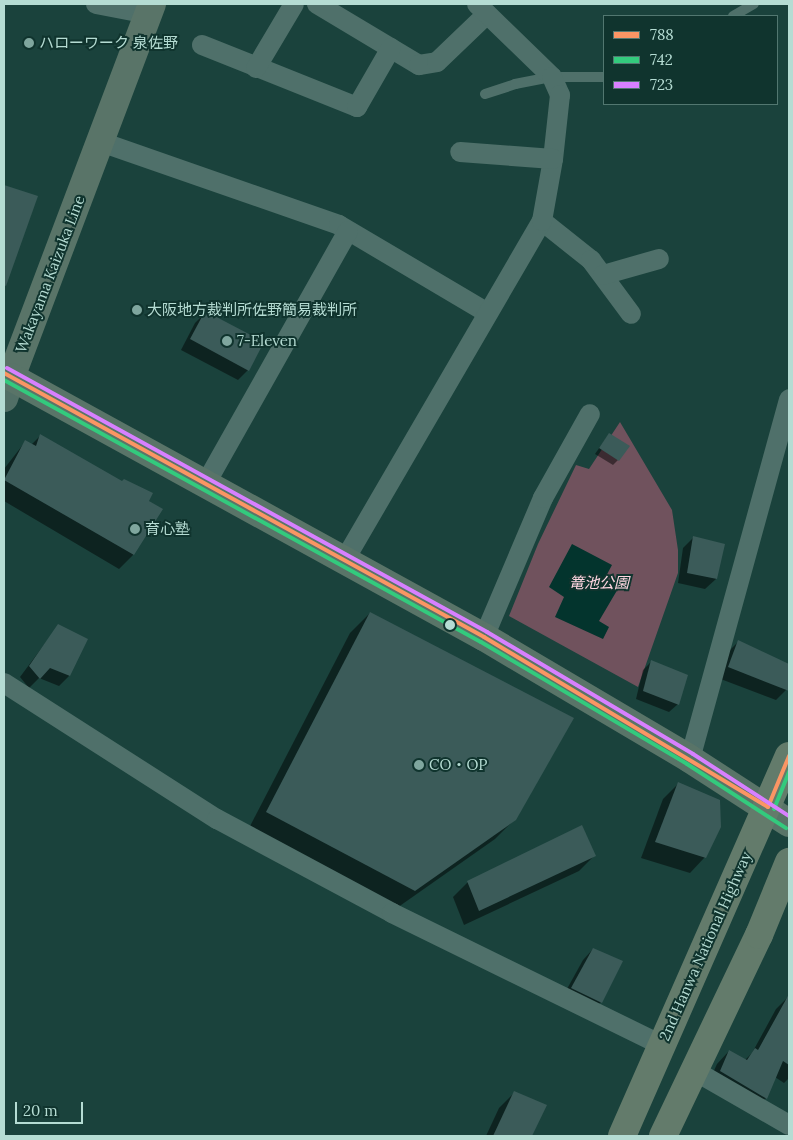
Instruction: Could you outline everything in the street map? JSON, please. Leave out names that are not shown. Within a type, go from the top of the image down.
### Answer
[{"type":"highway","name":"2nd Hanwa National Highway","points":[[622,1136],[661,1045],[779,815],[789,756]]},
{"type":"highway","points":[[663,1136],[760,935],[789,862]]},
{"type":"main road","name":"Wakayama Kaizuka Line","points":[[150,9],[101,142],[6,383],[206,483],[484,637],[690,759],[779,815]]},
{"type":"street","points":[[96,4],[150,9]]},
{"type":"street","points":[[256,68],[294,4]]},
{"type":"street","points":[[317,4],[419,65],[437,62],[482,9],[552,77],[560,95],[553,159],[542,221],[486,312],[344,561]]},
{"type":"street","points":[[202,45],[357,107],[392,48]]},
{"type":"street","points":[[101,142],[348,231],[486,312]]},
{"type":"street","points":[[460,152],[553,159]]},
{"type":"street","points":[[542,221],[591,260],[631,314]]},
{"type":"street","points":[[206,483],[348,231]]},
{"type":"street","points":[[603,276],[659,259]]},
{"type":"street","points":[[690,759],[789,400]]},
{"type":"street","points":[[484,637],[543,498],[590,414]]},
{"type":"street","points":[[4,683],[216,820],[392,913],[661,1045]]},
{"type":"street","points":[[695,1071],[789,1125]]},
{"type":"lane","points":[[735,15],[754,4]]},
{"type":"lane","points":[[484,94],[515,84],[552,77],[603,77]]},
{"type":"green space","name":"篭池公園","points":[[620,422],[672,510],[678,550],[678,573],[638,687],[509,616],[538,544],[576,465],[589,469]]},
{"type":"shaded area","points":[[572,544],[612,565],[604,580],[619,587],[599,621],[609,627],[603,639],[555,617],[564,597],[549,587]]},
{"type":"building","points":[[4,185],[38,196],[6,286],[4,285]]},
{"type":"building","name":"7-Eleven","points":[[205,311],[264,342],[249,371],[190,339]]},
{"type":"building","points":[[609,433],[630,446],[619,461],[599,448]]},
{"type":"building","points":[[40,434],[122,481],[124,479],[153,493],[149,501],[163,509],[134,555],[4,480],[25,440],[36,446]]},
{"type":"building","points":[[693,536],[725,544],[717,579],[687,573]]},
{"type":"building","name":"CO・OP","points":[[370,612],[574,718],[516,820],[415,891],[266,812]]},
{"type":"building","points":[[58,624],[88,639],[70,676],[50,668],[40,679],[29,666]]},
{"type":"building","points":[[738,640],[789,664],[789,691],[728,667]]},
{"type":"building","points":[[651,660],[688,675],[679,705],[643,691]]},
{"type":"building","points":[[678,782],[720,800],[721,827],[706,858],[655,842]]},
{"type":"building","points":[[582,825],[596,856],[479,911],[467,881]]},
{"type":"building","points":[[593,948],[623,961],[602,1003],[571,988]]},
{"type":"building","points":[[789,994],[789,1065],[783,1061],[767,1099],[720,1071],[729,1050],[747,1060],[755,1048],[758,1050]]},
{"type":"building","points":[[514,1091],[547,1105],[532,1136],[493,1136]]},
{"type":"transit line","name":"723","points":[[7,368],[487,632],[693,754],[789,816]]},
{"type":"transit line","name":"788","points":[[4,373],[484,637],[768,807]]},
{"type":"transit line","name":"742","points":[[4,380],[481,642],[687,764],[786,828]]},
{"type":"transit line","name":"788","points":[[768,807],[789,756]]},
{"type":"transit line","name":"742","points":[[774,809],[789,772]]},
{"type":"place","name":"ハローワーク 泉佐野","points":[[29,43]]},
{"type":"place","name":"大阪地方裁判所佐野簡易裁判所","points":[[137,310]]},
{"type":"place","name":"7-Eleven","points":[[227,341]]},
{"type":"place","name":"育心塾","points":[[135,529]]},
{"type":"place","name":"CO・OP","points":[[419,765]]}]
